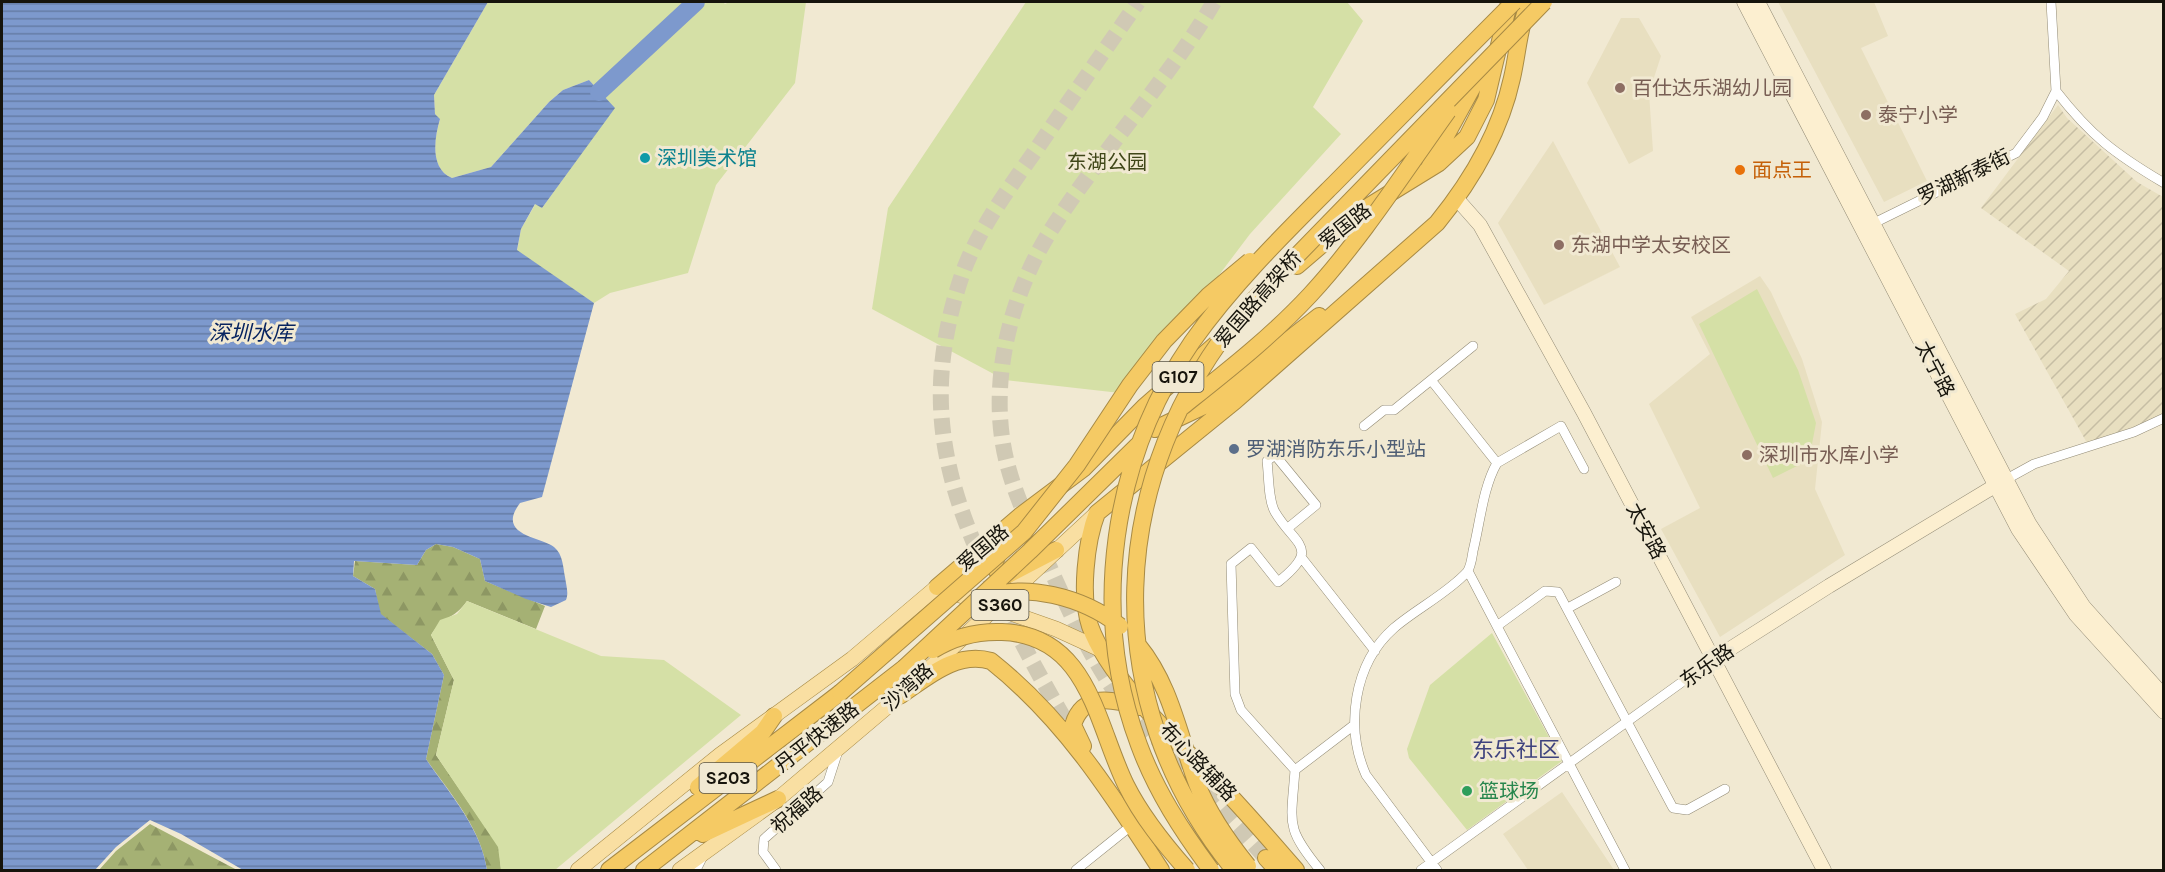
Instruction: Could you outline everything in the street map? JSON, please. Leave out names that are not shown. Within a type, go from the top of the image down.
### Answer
[{"type":"highway","points":[[1500,2],[1493,20],[1500,38]]},
{"type":"highway","points":[[1500,38],[1512,2]]},
{"type":"highway","name":"爱国路高架桥","points":[[1211,870],[1161,795],[1131,720],[1118,659],[1113,612],[1116,536],[1138,447],[1163,391],[1206,323],[1293,226],[1512,2]]},
{"type":"highway","name":"G107","points":[[1097,513],[1235,401],[1348,299],[1417,243],[1457,199],[1493,138],[1505,106],[1519,36],[1529,2]]},
{"type":"highway","name":"爱国路高架桥","points":[[1234,870],[1204,830],[1181,788],[1158,732],[1143,682],[1136,648],[1135,572],[1141,524],[1153,476],[1185,397],[1205,361],[1231,326],[1368,180],[1544,2]]},
{"type":"highway","name":"爱国路","points":[[937,587],[1004,529],[1047,498],[1098,456],[1144,407],[1234,328],[1336,230],[1360,211],[1424,172],[1436,156],[1471,87],[1500,38]]},
{"type":"highway","points":[[904,668],[1030,551],[1155,429],[1255,349],[1311,294],[1337,263],[1477,70]]},
{"type":"highway","points":[[840,693],[1024,532],[1077,465],[1130,385],[1164,341],[1208,296],[1293,226]]},
{"type":"highway","points":[[1155,429],[1204,406],[1299,330],[1348,299]]},
{"type":"highway","points":[[1047,498],[996,553],[993,566],[999,574],[1008,575],[1056,550]]},
{"type":"highway","name":"布心路辅路","points":[[1097,513],[1090,530],[1086,597],[1091,627],[1104,651],[1146,709],[1254,821],[1296,870]]},
{"type":"highway","points":[[840,693],[937,624],[984,598],[1034,592],[1072,600],[1089,607],[1126,632],[1157,671],[1165,686],[1203,796],[1222,831],[1252,870]]},
{"type":"highway","points":[[904,668],[944,643],[985,632],[1022,634],[1036,639],[1060,654],[1078,673],[1089,692],[1118,767],[1136,805],[1187,870]]},
{"type":"highway","points":[[901,695],[955,661],[978,657],[991,661],[1063,731],[1101,777]]},
{"type":"highway","name":"丹平快速路","points":[[644,870],[904,668]]},
{"type":"highway","name":"丹平快速路","points":[[609,870],[840,693]]},
{"type":"highway","points":[[1146,709],[1112,699],[1096,700],[1080,709],[1074,725],[1075,732],[1101,777],[1161,870]]},
{"type":"highway","points":[[655,833],[693,792],[763,732],[774,716]]},
{"type":"highway","points":[[675,847],[778,799]]},
{"type":"main road","name":"太宁路","points":[[1744,2],[1868,226]]},
{"type":"main road","name":"太宁路","points":[[1758,2],[2031,549],[2076,615],[2163,712]]},
{"type":"main road","name":"太安路","points":[[1457,199],[1480,225],[1584,413],[1824,870]]},
{"type":"main road","name":"太宁路","points":[[2000,483],[2084,607],[2163,696]]},
{"type":"main road","name":"东乐路","points":[[1714,659],[1828,586],[2000,483]]},
{"type":"main road","name":"沙湾路","points":[[680,870],[778,799],[901,695],[1097,513]]},
{"type":"main road","name":"布心路辅路","points":[[937,587],[1070,634],[1104,651]]},
{"type":"main road","points":[[578,870],[720,755],[852,659],[937,587]]},
{"type":"street","name":"罗湖新泰街","points":[[1868,226],[2016,153],[2043,117],[2056,91],[2052,2]]},
{"type":"street","points":[[2056,91],[2111,151],[2163,183]]},
{"type":"street","points":[[1364,426],[1384,410],[1394,410],[1473,346]]},
{"type":"street","points":[[1431,380],[1497,462]]},
{"type":"street","points":[[2000,483],[2034,464],[2134,432],[2163,418]]},
{"type":"street","points":[[1434,867],[1366,776],[1359,760],[1354,724],[1358,688],[1375,651],[1392,629],[1468,571],[1493,469],[1497,462],[1561,426],[1584,469]]},
{"type":"street","points":[[1288,528],[1316,505],[1275,455],[1267,461],[1274,510],[1300,544],[1301,557],[1375,651]]},
{"type":"street","points":[[1301,557],[1294,568],[1278,582],[1251,548],[1231,564],[1237,703],[1295,771],[1292,831],[1300,846],[1320,870]]},
{"type":"street","points":[[1468,571],[1624,870]]},
{"type":"street","points":[[1568,608],[1616,582]]},
{"type":"street","points":[[1497,626],[1549,590],[1558,592],[1673,808],[1687,810],[1725,789]]},
{"type":"street","name":"东乐路","points":[[1421,870],[1434,867],[1714,659]]},
{"type":"street","points":[[1295,771],[1354,724]]},
{"type":"street","name":"祝福路","points":[[776,870],[764,852],[764,839],[828,782],[840,746]]},
{"type":"street","points":[[1076,870],[1132,825]]},
{"type":"street","points":[[696,870],[705,853]]},
{"type":"shaded area","name":"泰宁小学","points":[[1778,2],[1874,2],[1888,36],[1861,48],[1927,181],[1884,202]]},
{"type":"shaded area","name":"百仕达乐湖幼儿园","points":[[1621,18],[1639,18],[1661,56],[1649,93],[1653,151],[1629,164],[1587,83]]},
{"type":"shaded area","points":[[2058,105],[2067,118],[2137,182],[2163,197],[2164,412],[2157,419],[2087,443],[2015,314],[2046,299],[2069,271],[1981,208]]},
{"type":"shaded area","name":"东湖中学太安校区","points":[[1553,141],[1620,267],[1544,305],[1498,223]]},
{"type":"shaded area","name":"深圳市水库小学","points":[[1760,276],[1771,292],[1802,359],[1822,422],[1815,489],[1845,555],[1720,637],[1661,529],[1700,508],[1649,404],[1710,354],[1691,317]]},
{"type":"shaded area","points":[[1562,792],[1614,870],[1528,870],[1503,834]]},
{"type":"green space","points":[[488,2],[723,2],[725,4],[729,2],[806,2],[795,83],[716,185],[688,273],[610,293],[594,303],[517,251],[521,229],[536,203],[542,208],[614,108],[589,80],[563,90],[549,102],[491,167],[452,178],[440,168],[435,144],[440,120],[435,114],[434,95]]},
{"type":"green space","name":"东湖公园","points":[[1026,2],[1347,2],[1363,21],[1313,107],[1341,134],[1250,234],[1129,394],[1005,380],[872,309],[888,208]]},
{"type":"green space","points":[[1757,289],[1798,370],[1816,423],[1809,460],[1773,478],[1699,324]]},
{"type":"green space","points":[[436,544],[453,547],[480,559],[485,581],[545,606],[536,629],[467,601],[457,612],[440,624],[431,635],[454,680],[436,755],[499,847],[501,870],[487,870],[484,855],[471,825],[426,759],[444,675],[432,654],[380,614],[375,589],[353,576],[355,561],[417,565],[426,550]]},
{"type":"green space","points":[[467,601],[601,656],[664,660],[741,715],[555,870],[501,870],[498,847],[436,755],[454,680],[431,635],[440,620],[457,614]]},
{"type":"green space","points":[[1492,633],[1562,761],[1467,830],[1409,758],[1407,749],[1430,685]]},
{"type":"green space","points":[[150,824],[237,870],[99,870],[116,851]]},
{"type":"water","name":"深圳水库","points":[[2,2],[488,2],[434,95],[435,114],[440,119],[435,144],[437,161],[445,174],[452,178],[491,167],[549,102],[563,90],[589,80],[615,108],[542,208],[535,204],[521,229],[517,250],[594,303],[542,497],[520,503],[514,514],[513,522],[523,534],[554,547],[559,553],[567,589],[566,600],[551,607],[485,581],[480,559],[453,547],[436,544],[426,550],[417,565],[354,561],[353,576],[375,589],[381,614],[432,654],[444,675],[426,759],[471,825],[484,855],[487,870],[243,870],[181,834],[150,820],[116,847],[95,870],[2,870]]},
{"type":"waterway","points":[[599,92],[696,2]]},
{"type":"tunnel","points":[[1077,740],[1015,629],[968,529],[955,489],[946,449],[941,409],[942,367],[949,322],[962,275],[977,241],[1006,193],[1138,2]]},
{"type":"tunnel","points":[[1214,2],[1176,60],[1070,201],[1037,255],[1024,283],[1006,340],[1000,400],[1001,430],[1006,459],[1025,515],[1073,618],[1108,681],[1118,696],[1266,858]]},
{"type":"place","name":"百仕达乐湖幼儿园","points":[[1620,88]]},
{"type":"place","name":"泰宁小学","points":[[1866,115]]},
{"type":"place","name":"深圳美术馆","points":[[645,158]]},
{"type":"place","name":"面点王","points":[[1740,170]]},
{"type":"place","name":"东湖中学太安校区","points":[[1559,245]]},
{"type":"place","name":"罗湖消防东乐小型站","points":[[1234,449]]},
{"type":"place","name":"深圳市水库小学","points":[[1747,455]]},
{"type":"place","name":"篮球场","points":[[1467,791]]},
{"type":"district","name":"东乐社区","points":[[1516,750]]}]
